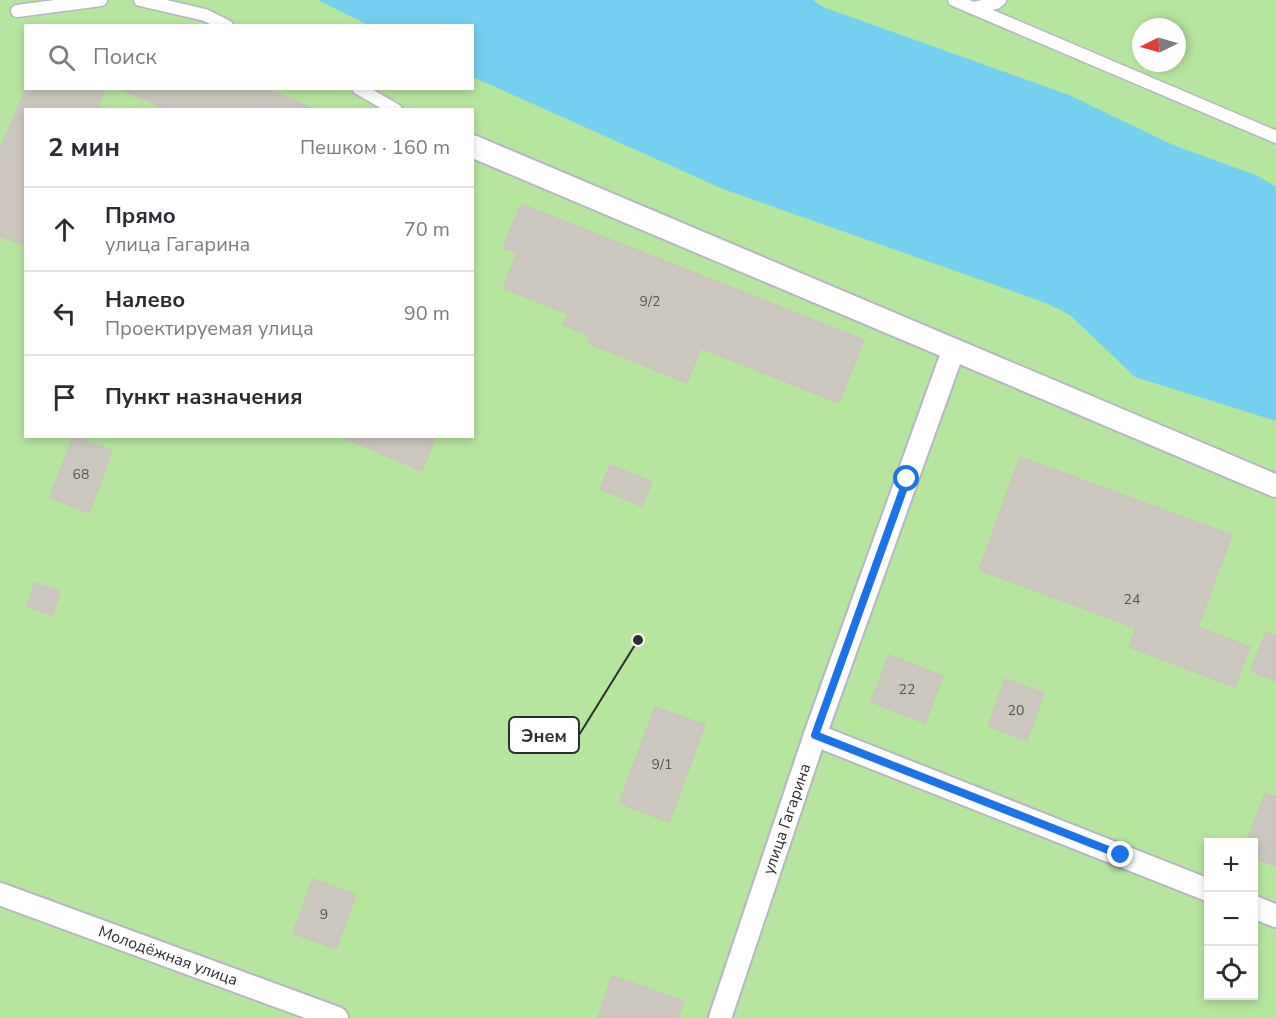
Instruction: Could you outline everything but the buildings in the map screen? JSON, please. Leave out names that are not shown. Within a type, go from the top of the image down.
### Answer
[{"type":"street","points":[[474,147],[1276,486]]},
{"type":"street","name":"улица Гагарина","points":[[720,1018],[815,735],[953,351]]},
{"type":"street","points":[[815,735],[1204,888]]},
{"type":"street","name":"Молодёжная улица","points":[[0,894],[337,1018]]},
{"type":"street","points":[[1258,909],[1276,916]]},
{"type":"lane","points":[[16,11],[101,0]]},
{"type":"lane","points":[[140,0],[205,15],[223,24]]},
{"type":"lane","points":[[954,0],[1276,137]]},
{"type":"lane","points":[[972,8],[1000,0]]},
{"type":"lane","points":[[361,90],[393,108]]},
{"type":"green space","points":[[0,0],[1276,0],[1276,1018],[0,1018]]},
{"type":"water","points":[[318,0],[813,0],[823,7],[1069,95],[1173,145],[1258,176],[1276,187],[1276,421],[1135,377],[1070,315],[1046,303],[723,189],[474,77],[474,24],[366,24]]},
{"type":"place","name":"Энем","points":[[638,640]]},
{"type":"route","points":[[907,479],[815,735],[1121,855]]}]
